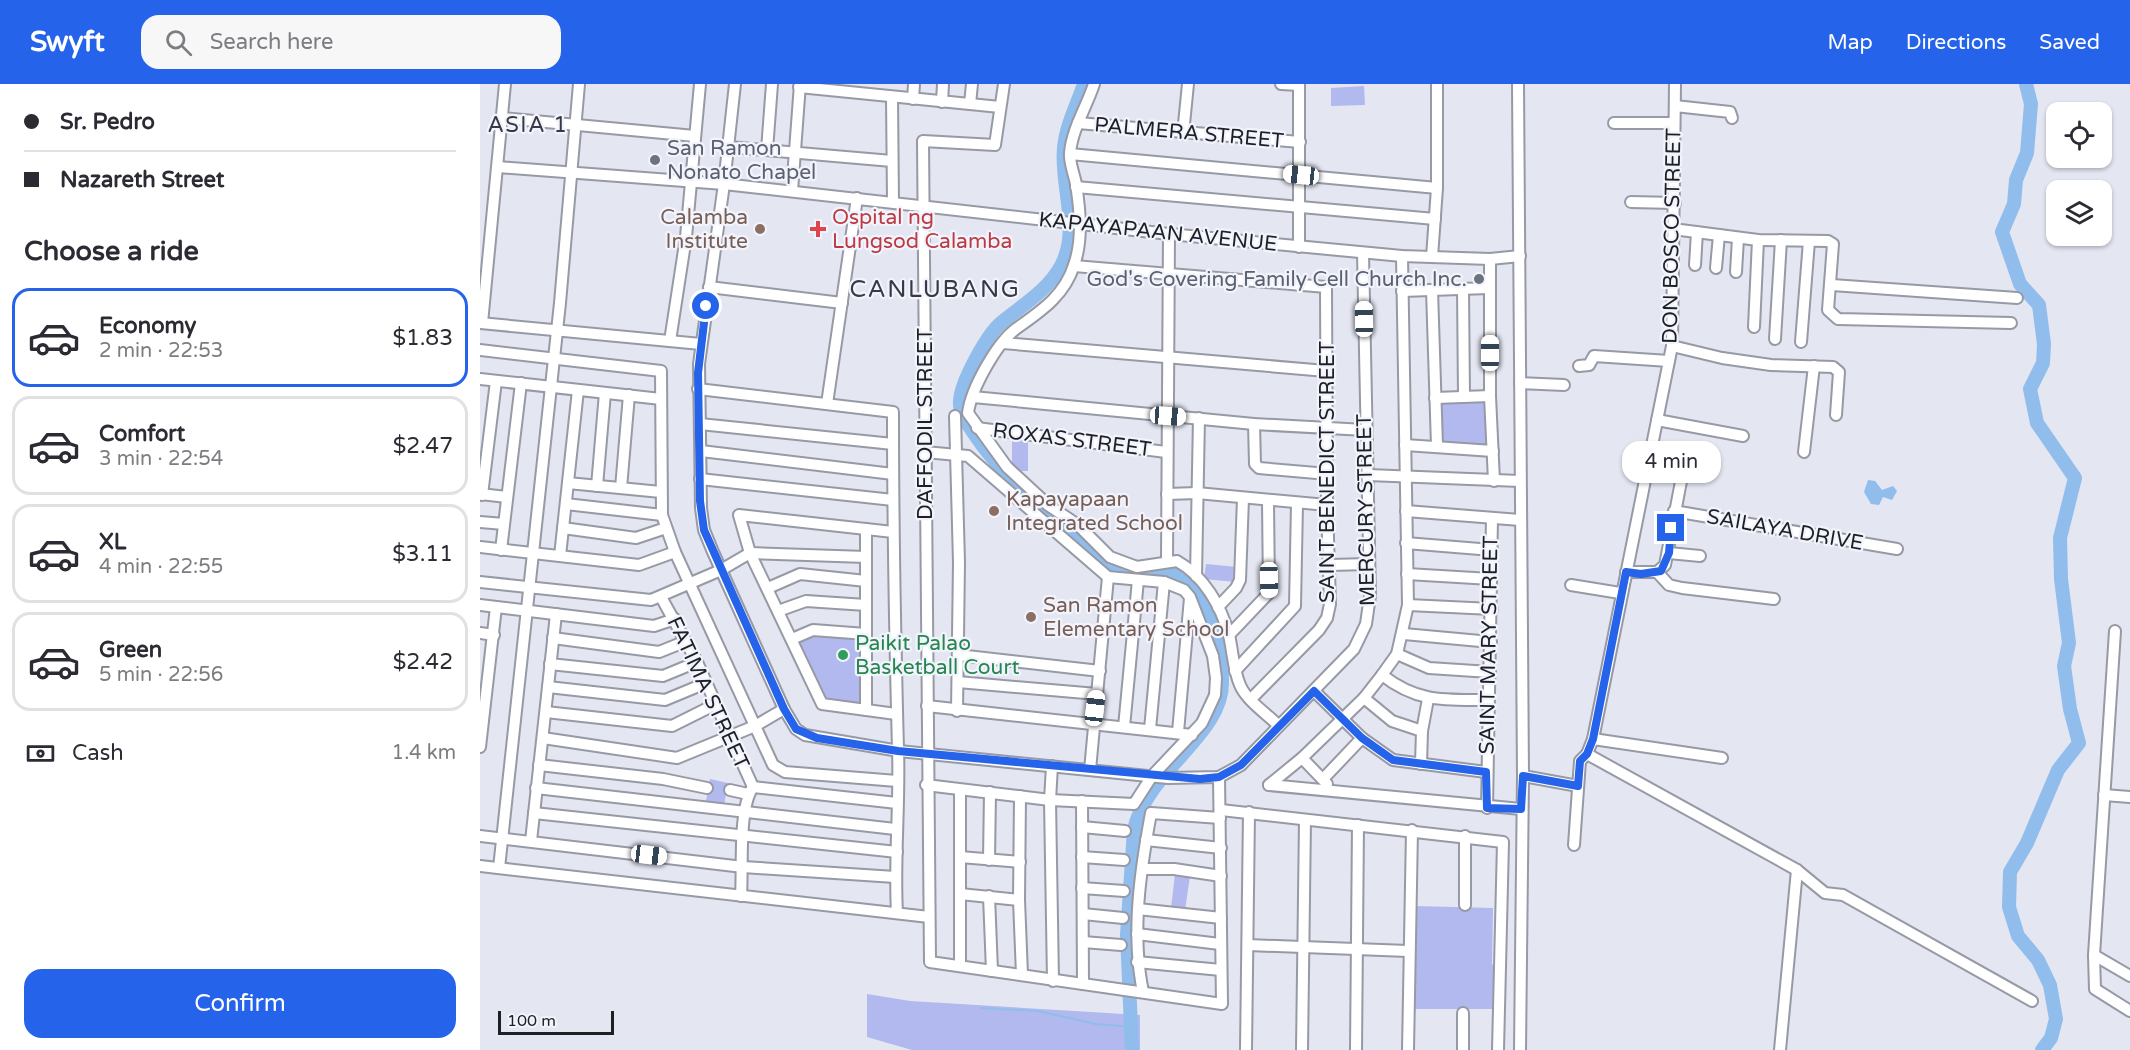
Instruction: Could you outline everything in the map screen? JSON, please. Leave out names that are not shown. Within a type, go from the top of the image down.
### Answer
[{"type":"street","points":[[505,84],[481,323],[701,344]]},
{"type":"street","points":[[500,868],[556,331],[579,84]]},
{"type":"street","points":[[670,341],[686,237],[700,84]]},
{"type":"street","points":[[735,84],[729,147],[701,344],[698,389],[702,522],[721,570],[784,709],[796,729],[806,735],[898,751],[928,752],[1160,777],[1219,777],[1222,1004],[960,966],[960,791]]},
{"type":"street","points":[[767,150],[772,84]]},
{"type":"street","points":[[886,84],[892,160],[892,202]]},
{"type":"street","points":[[913,99],[914,84]]},
{"type":"street","points":[[942,102],[943,84]]},
{"type":"street","points":[[970,104],[972,84]]},
{"type":"street","points":[[792,191],[800,86],[832,87],[913,99],[1000,107],[1004,84]]},
{"type":"street","points":[[1094,84],[1078,123],[1070,154],[1076,187],[1073,223],[1074,266],[1061,291],[1036,317],[1016,329],[1003,343],[986,369],[968,413],[995,454],[1029,489],[1078,525],[1110,558],[1137,567],[1177,561],[1196,576],[1211,593],[1218,607],[1229,635],[1235,671],[1241,688],[1278,725]]},
{"type":"street","points":[[1183,134],[1188,84]]},
{"type":"street","points":[[1281,84],[1299,85],[1301,175],[1299,247]]},
{"type":"street","points":[[1432,256],[1437,188],[1437,84]]},
{"type":"street","points":[[1518,84],[1520,256],[1518,358],[1523,776],[1520,1050]]},
{"type":"street","name":"DON BOSCO STREET","points":[[1574,845],[1580,761],[1587,754],[1593,739],[1620,593],[1672,346],[1675,84]]},
{"type":"street","points":[[1675,106],[1721,110],[1730,112],[1732,118]]},
{"type":"street","name":"DAFFODIL STREET","points":[[960,966],[930,962],[926,785],[928,752],[923,141],[995,146],[1000,107]]},
{"type":"street","points":[[502,118],[695,136]]},
{"type":"street","name":"PALMERA STREET","points":[[1078,123],[1183,134],[1300,142]]},
{"type":"street","points":[[1614,123],[1674,123]]},
{"type":"street","points":[[729,147],[892,160]]},
{"type":"street","points":[[1070,154],[1437,188]]},
{"type":"street","name":"KAPAYAPAAN AVENUE","points":[[498,167],[724,184],[1169,234],[1363,253],[1490,260],[1520,256]]},
{"type":"street","points":[[1076,187],[1435,219]]},
{"type":"street","points":[[827,404],[857,198]]},
{"type":"street","points":[[1631,202],[1675,203]]},
{"type":"street","points":[[1673,229],[1758,240],[1828,241],[1833,244],[1832,285],[1828,310],[1838,319],[2011,323]]},
{"type":"street","points":[[1695,266],[1698,232]]},
{"type":"street","points":[[1167,561],[1169,234]]},
{"type":"street","points":[[1716,268],[1719,235]]},
{"type":"street","points":[[1736,272],[1738,238]]},
{"type":"street","points":[[1754,327],[1758,240]]},
{"type":"street","points":[[1775,339],[1781,240]]},
{"type":"street","points":[[1801,342],[1809,241]]},
{"type":"street","name":"MERCURY STREET","points":[[1219,777],[1241,765],[1314,691],[1362,636],[1370,596],[1363,253]]},
{"type":"street","points":[[1402,256],[1408,605],[1404,634],[1397,654],[1364,698],[1302,758],[1269,785],[1487,808],[1521,809]]},
{"type":"street","points":[[1490,260],[1490,396],[1494,481]]},
{"type":"street","points":[[1074,266],[1169,273]]},
{"type":"street","name":"SAINT BENEDICT STREET","points":[[1169,273],[1326,287],[1330,604],[1327,618],[1319,630],[1251,699]]},
{"type":"street","points":[[1832,285],[2017,298]]},
{"type":"street","points":[[709,287],[842,303]]},
{"type":"street","points":[[1402,291],[1489,288]]},
{"type":"street","points":[[1463,289],[1464,397]]},
{"type":"street","points":[[1432,290],[1437,446]]},
{"type":"street","points":[[1003,343],[1326,371]]},
{"type":"street","points":[[1672,346],[1752,363],[1814,366],[1838,370],[1836,415]]},
{"type":"street","points":[[480,350],[661,371],[662,515],[675,552],[773,765],[781,771],[897,781]]},
{"type":"street","points":[[1579,366],[1589,365],[1594,356],[1669,362]]},
{"type":"street","points":[[1804,452],[1814,366]]},
{"type":"street","points":[[480,379],[662,399]]},
{"type":"street","points":[[496,381],[481,495],[507,497]]},
{"type":"street","points":[[1520,383],[1564,385]]},
{"type":"street","points":[[501,550],[520,384]]},
{"type":"street","points":[[698,389],[893,412],[892,532],[898,751],[895,829],[897,913]]},
{"type":"street","points":[[560,556],[578,390]]},
{"type":"street","points":[[597,486],[605,393]]},
{"type":"street","points":[[621,488],[629,395]]},
{"type":"street","points":[[1435,398],[1490,396]]},
{"type":"street","points":[[973,397],[1254,424],[1327,430],[1365,430]]},
{"type":"street","points":[[955,416],[957,711]]},
{"type":"street","points":[[1196,576],[1199,418]]},
{"type":"street","points":[[1657,420],[1743,436]]},
{"type":"street","points":[[700,424],[893,444]]},
{"type":"street","points":[[1254,424],[1255,464],[1259,468],[1328,474]]},
{"type":"street","name":"ROXAS STREET","points":[[978,428],[1166,452]]},
{"type":"street","points":[[1405,445],[1493,451]]},
{"type":"street","points":[[700,451],[893,474]]},
{"type":"street","points":[[925,452],[968,456],[1108,577],[1164,582],[1184,590],[1190,597],[1207,637],[1216,678],[1209,710],[1160,777],[1134,804],[1050,800],[990,792],[960,791],[926,785]]},
{"type":"street","points":[[1626,572],[1657,572],[1665,565],[1683,471]]},
{"type":"street","points":[[1368,475],[1520,481]]},
{"type":"street","points":[[700,479],[893,500]]},
{"type":"street","points":[[568,483],[661,492]]},
{"type":"street","points":[[1167,494],[1197,493],[1327,505]]},
{"type":"street","points":[[1218,607],[1236,588],[1240,580],[1243,498]]},
{"type":"street","points":[[1229,635],[1269,593],[1268,501]]},
{"type":"street","points":[[566,504],[662,515]]},
{"type":"street","points":[[1235,671],[1295,606],[1298,504]]},
{"type":"street","points":[[1406,511],[1520,520]]},
{"type":"street","name":"SAILAYA DRIVE","points":[[1674,511],[1897,549]]},
{"type":"street","points":[[892,532],[739,515],[750,553],[822,704],[896,714]]},
{"type":"street","name":"SAINT MARY STREET","points":[[1487,808],[1492,518]]},
{"type":"street","points":[[480,522],[504,524]]},
{"type":"street","points":[[563,528],[636,538],[666,528]]},
{"type":"street","points":[[866,529],[866,710]]},
{"type":"street","points":[[1406,543],[1492,550]]},
{"type":"street","points":[[480,548],[639,565],[675,552]]},
{"type":"street","points":[[480,582],[651,600],[721,570],[750,553],[866,557]]},
{"type":"street","points":[[1669,553],[1700,556]]},
{"type":"street","points":[[1330,565],[1369,564]]},
{"type":"street","points":[[1657,572],[1670,585],[1682,588],[1774,599]]},
{"type":"street","points":[[768,588],[801,574],[866,581]]},
{"type":"street","points":[[1407,574],[1491,579]]},
{"type":"street","points":[[1090,770],[1108,577]]},
{"type":"street","points":[[1124,727],[1138,580]]},
{"type":"street","points":[[1150,729],[1164,582]]},
{"type":"street","points":[[1571,585],[1620,593]]},
{"type":"street","name":"FATIMA STREET","points":[[662,597],[675,619],[684,642],[697,662],[750,790],[744,834],[741,896]]},
{"type":"street","points":[[1178,732],[1190,597]]},
{"type":"street","points":[[778,611],[806,601],[866,605]]},
{"type":"street","points":[[480,605],[654,626],[675,619]]},
{"type":"street","points":[[1408,605],[1492,609]]},
{"type":"street","points":[[480,747],[485,657],[494,635],[496,607]]},
{"type":"street","points":[[531,841],[556,615]]},
{"type":"street","points":[[792,639],[813,630],[866,634]]},
{"type":"street","points":[[2115,631],[2094,955],[2095,989],[2130,1011]]},
{"type":"street","points":[[480,633],[494,635]]},
{"type":"street","points":[[1404,634],[1491,642]]},
{"type":"street","points":[[553,638],[659,652],[684,642]]},
{"type":"street","points":[[1397,654],[1429,668],[1490,672]]},
{"type":"street","points":[[958,655],[1100,671]]},
{"type":"street","points":[[549,664],[663,676],[697,662]]},
{"type":"street","points":[[1382,675],[1399,688],[1428,699],[1488,700]]},
{"type":"street","points":[[958,682],[1097,694]]},
{"type":"street","points":[[548,687],[665,700],[706,683]]},
{"type":"street","points":[[1314,691],[1362,738],[1393,760],[1486,772]]},
{"type":"street","points":[[1364,698],[1392,721],[1422,731]]},
{"type":"street","points":[[1421,764],[1422,731],[1428,699]]},
{"type":"street","points":[[546,712],[672,726],[714,705]]},
{"type":"street","points":[[927,706],[957,711],[1093,722],[1192,735]]},
{"type":"street","points":[[543,738],[677,758],[755,726],[784,709]]},
{"type":"street","points":[[1323,779],[1362,738]]},
{"type":"street","points":[[1593,739],[1722,758]]},
{"type":"street","points":[[1587,754],[1797,870],[1825,893],[1843,895],[2032,1001]]},
{"type":"street","points":[[1302,758],[1334,792]]},
{"type":"street","points":[[539,765],[663,779],[707,788]]},
{"type":"street","points":[[1052,766],[1050,800],[1053,981]]},
{"type":"street","points":[[1523,776],[1578,786]]},
{"type":"street","points":[[536,788],[895,829]]},
{"type":"street","points":[[730,790],[897,803]]},
{"type":"street","points":[[989,860],[990,792]]},
{"type":"street","points":[[2104,795],[2130,797]]},
{"type":"street","points":[[1020,796],[1018,900],[1022,975]]},
{"type":"street","points":[[1082,801],[1083,984]]},
{"type":"street","points":[[1246,1050],[1249,812]]},
{"type":"street","points":[[1141,992],[1137,962],[1138,909],[1151,813],[1249,812],[1503,842],[1498,1050]]},
{"type":"street","points":[[534,813],[897,852]]},
{"type":"street","points":[[1302,1050],[1305,820]]},
{"type":"street","points":[[1356,1050],[1358,825]]},
{"type":"street","points":[[1082,827],[1125,831]]},
{"type":"street","points":[[1408,1050],[1412,830]]},
{"type":"street","points":[[480,836],[743,867],[895,877]]},
{"type":"street","points":[[1465,836],[1465,904]]},
{"type":"street","points":[[1146,840],[1221,848]]},
{"type":"street","points":[[1082,857],[1124,860]]},
{"type":"street","points":[[960,858],[1020,862]]},
{"type":"street","points":[[480,866],[929,918]]},
{"type":"street","points":[[1143,869],[1174,869],[1221,876]]},
{"type":"street","points":[[1780,1050],[1797,870]]},
{"type":"street","points":[[1082,888],[1124,891]]},
{"type":"street","points":[[960,894],[1018,900]]},
{"type":"street","points":[[989,896],[992,971]]},
{"type":"street","points":[[1138,909],[1221,918]]},
{"type":"street","points":[[1083,914],[1122,918]]},
{"type":"street","points":[[1137,934],[1220,944]]},
{"type":"street","points":[[1083,942],[1121,945]]},
{"type":"street","points":[[1248,945],[1408,951]]},
{"type":"street","points":[[2094,955],[2130,976]]},
{"type":"street","points":[[1137,962],[1221,970]]},
{"type":"street","points":[[1463,1013],[1463,1050]]},
{"type":"shaded area","points":[[1364,86],[1365,105],[1331,106],[1331,88]]},
{"type":"shaded area","points":[[1066,227],[1071,228],[1070,241],[1060,272],[1039,298],[999,331],[981,359],[963,400],[958,399],[972,359],[995,324],[1033,296],[1054,272],[1062,252]]},
{"type":"shaded area","points":[[1440,399],[1489,399],[1490,447],[1439,441]]},
{"type":"shaded area","points":[[1012,438],[1028,438],[1028,471],[1012,471]]},
{"type":"shaded area","points":[[1868,480],[1875,481],[1882,490],[1893,486],[1897,491],[1892,500],[1883,497],[1879,505],[1871,504],[1864,492]]},
{"type":"shaded area","points":[[1206,564],[1237,567],[1236,582],[1204,579]]},
{"type":"shaded area","points":[[821,635],[864,639],[862,703],[831,701],[824,696],[798,642]]},
{"type":"shaded area","points":[[710,779],[728,783],[722,816],[704,812]]},
{"type":"shaded area","points":[[1175,874],[1190,876],[1185,910],[1171,908]]},
{"type":"shaded area","points":[[1414,906],[1493,908],[1492,964],[1495,967],[1496,1009],[1411,1009]]},
{"type":"shaded area","points":[[867,994],[910,1001],[1140,1015],[1140,1050],[912,1050],[867,1037]]},
{"type":"waterway","points":[[1084,84],[1069,123],[1064,148],[1070,222],[1067,252],[1056,275],[1034,297],[1002,322],[989,337],[965,382],[960,405],[966,421],[989,454],[1007,475],[1037,503],[1071,529],[1099,557],[1110,564],[1121,568],[1166,570],[1186,577],[1202,595],[1216,631],[1222,669],[1219,700],[1211,719],[1153,789],[1141,809],[1134,830],[1127,935],[1132,1050]]},
{"type":"waterway","points":[[2026,84],[2031,104],[2027,153],[2016,180],[2014,204],[2002,232],[2020,284],[2039,305],[2044,344],[2043,363],[2030,389],[2037,423],[2075,478],[2060,538],[2061,579],[2069,643],[2064,666],[2070,709],[2079,743],[2058,770],[2027,843],[2010,872],[2009,907],[2018,936],[2038,960],[2050,985],[2056,1019],[2051,1038],[2042,1050]]},
{"type":"waterway","points":[[981,1008],[1038,1011],[1096,1024],[1131,1027]]},
{"type":"place","name":"San Ramon Nonato Chapel","points":[[655,160]]},
{"type":"place","name":"Calamba Institute","points":[[760,229]]},
{"type":"place","name":"Ospital ng Lungsod Calamba","points":[[818,229]]},
{"type":"place","name":"God's Covering Family Cell Church Inc.","points":[[1479,279]]},
{"type":"place","name":"Kapayapaan Integrated School","points":[[994,511]]},
{"type":"place","name":"San Ramon Elementary School","points":[[1031,617]]},
{"type":"place","name":"Paikit Palao Basketball Court","points":[[843,655]]},
{"type":"district","name":"ASIA 1","points":[[528,125]]},
{"type":"district","name":"CANLUBANG","points":[[935,289]]},
{"type":"route","points":[[706,306],[698,373],[700,501],[704,530],[784,709],[796,729],[817,738],[898,751],[928,752],[1168,778],[1200,779],[1219,777],[1241,765],[1314,691],[1362,738],[1393,760],[1486,772],[1487,808],[1521,809],[1523,776],[1578,786],[1580,761],[1587,754],[1593,739],[1620,593],[1626,572],[1641,574],[1661,571],[1669,553],[1671,528]]}]
